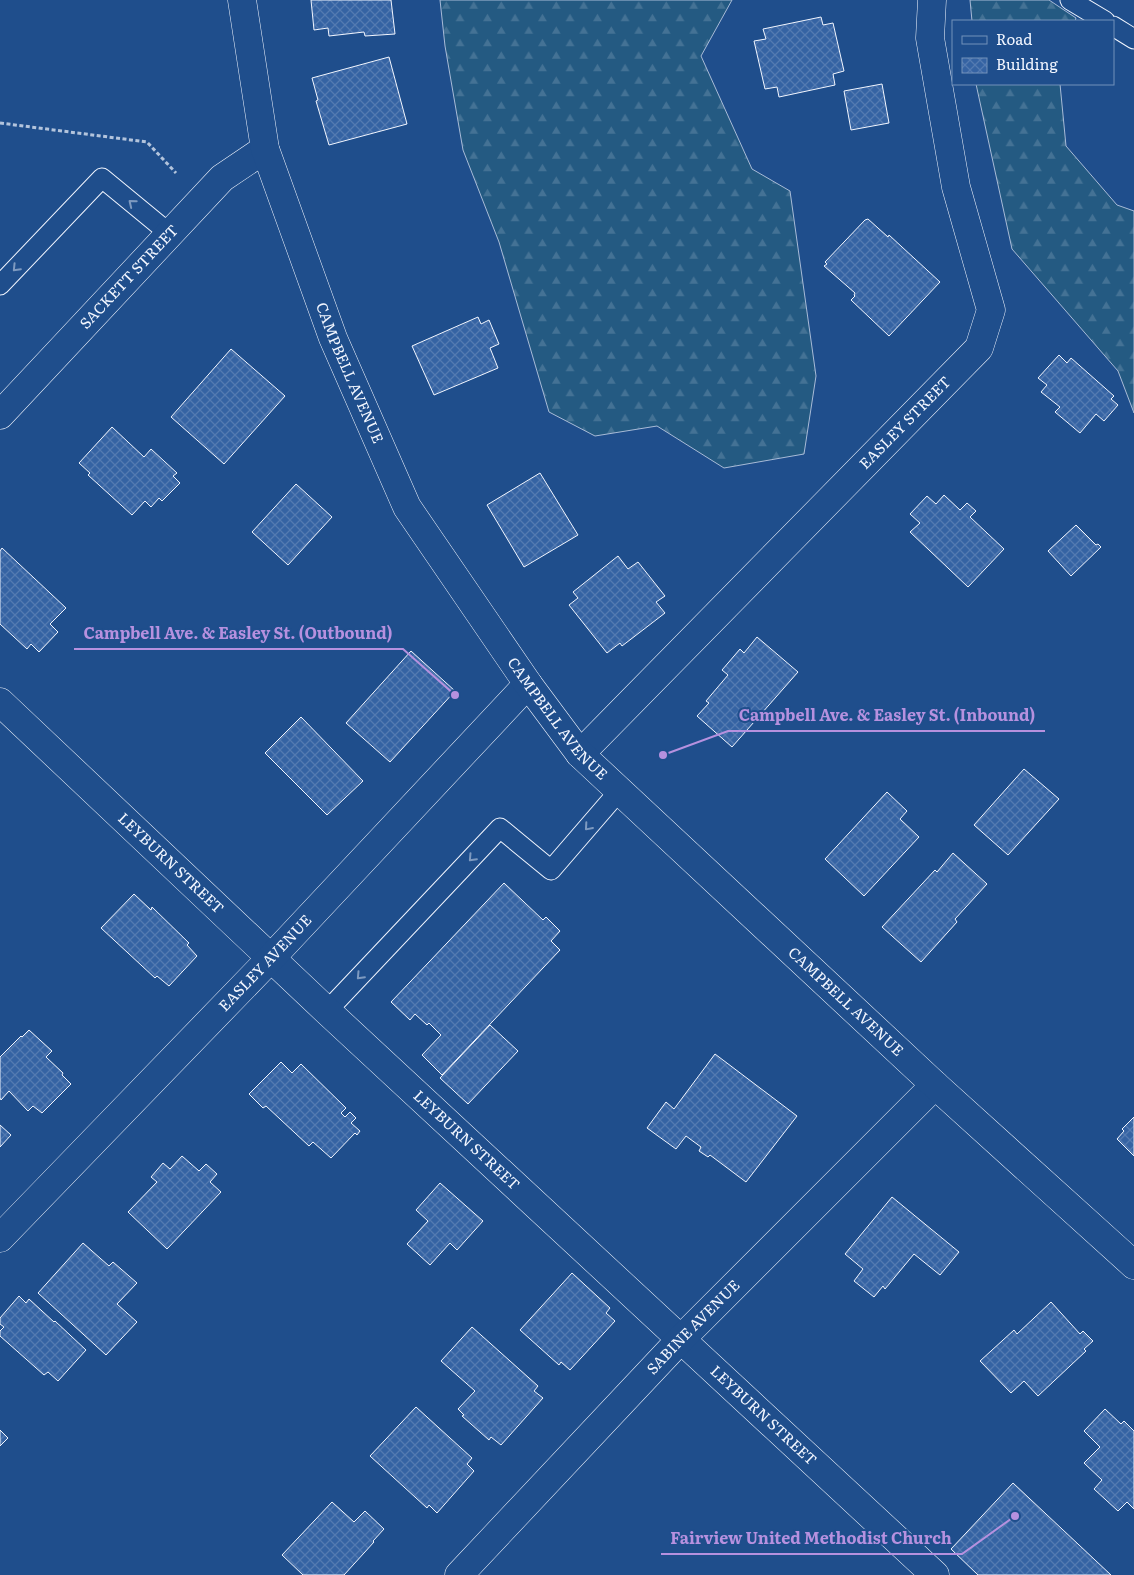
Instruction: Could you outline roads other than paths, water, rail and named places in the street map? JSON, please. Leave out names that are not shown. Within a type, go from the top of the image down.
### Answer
[{"type":"street","name":"CAMPBELL AVENUE","points":[[242,0],[265,149],[333,338],[407,507],[528,684],[580,754],[935,1085],[1134,1265]]},
{"type":"street","name":"EASLEY STREET","points":[[580,754],[979,348],[991,310],[955,178],[930,38],[932,0]]},
{"type":"street","name":"SACKETT STREET","points":[[0,414],[222,178],[265,149]]},
{"type":"street","name":"EASLEY AVENUE","points":[[0,1238],[271,958],[528,684]]},
{"type":"street","name":"LEYBURN STREET","points":[[0,702],[327,1011],[935,1575]]},
{"type":"street","name":"SABINE AVENUE","points":[[459,1575],[681,1339],[935,1085]]},
{"type":"lane","points":[[1070,0],[1102,20]]},
{"type":"lane","points":[[1114,27],[1134,39]]},
{"type":"lane","points":[[0,285],[102,178],[170,234]]},
{"type":"lane","points":[[327,1011],[500,828],[551,870],[620,790]]},
{"type":"place","name":"Campbell Ave. & Easley St. (Outbound)","points":[[455,695]]},
{"type":"place","name":"Campbell Ave. & Easley St. (Inbound)","points":[[663,755]]},
{"type":"place","name":"Fairview United Methodist Church","points":[[1015,1516]]}]
